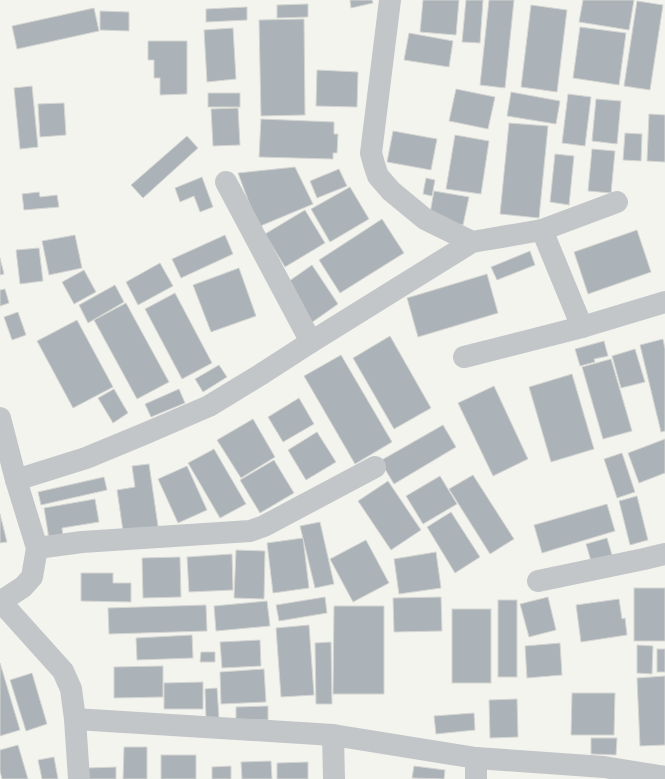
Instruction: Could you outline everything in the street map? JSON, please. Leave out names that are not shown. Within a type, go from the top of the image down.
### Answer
[{"type":"street","points":[[390,0],[371,153],[378,176],[391,192],[425,219],[472,242]]},
{"type":"street","points":[[226,182],[311,342]]},
{"type":"street","points":[[16,480],[86,458],[209,406],[472,242],[542,230],[617,202]]},
{"type":"street","points":[[542,230],[582,327]]},
{"type":"street","points":[[464,357],[582,327],[665,302]]},
{"type":"street","points":[[0,418],[16,480],[37,548],[32,577],[23,587],[1,602],[63,671],[71,689],[75,719],[79,779]]},
{"type":"street","points":[[37,548],[82,542],[250,531],[264,526],[375,467]]},
{"type":"street","points":[[538,581],[665,554]]},
{"type":"street","points":[[75,719],[333,735],[476,758],[604,767],[665,777]]},
{"type":"street","points":[[333,735],[334,779]]},
{"type":"street","points":[[476,758],[476,779]]},
{"type":"building","points":[[350,0],[372,0],[373,3],[351,8]]},
{"type":"building","points":[[423,0],[459,0],[456,35],[420,32]]},
{"type":"building","points":[[466,0],[483,0],[480,43],[462,42]]},
{"type":"building","points":[[489,0],[514,0],[505,88],[480,85]]},
{"type":"building","points":[[583,0],[634,0],[629,30],[579,22]]},
{"type":"building","points":[[637,1],[663,5],[650,90],[624,86]]},
{"type":"building","points":[[308,4],[308,17],[277,18],[277,5]]},
{"type":"building","points":[[531,5],[567,10],[557,92],[521,87]]},
{"type":"building","points":[[247,7],[247,20],[206,22],[206,9]]},
{"type":"building","points":[[94,8],[99,31],[17,49],[12,26]]},
{"type":"building","points":[[100,11],[129,12],[129,31],[100,30]]},
{"type":"building","points":[[304,19],[305,115],[261,116],[259,20]]},
{"type":"building","points":[[580,27],[626,33],[619,85],[573,78]]},
{"type":"building","points":[[233,28],[236,79],[207,82],[204,30]]},
{"type":"building","points":[[409,33],[453,41],[449,67],[404,60]]},
{"type":"building","points":[[148,41],[187,41],[187,94],[160,95],[160,78],[154,78],[154,60],[148,60]]},
{"type":"building","points":[[317,70],[358,72],[357,107],[316,106]]},
{"type":"building","points":[[32,86],[38,147],[20,149],[14,88]]},
{"type":"building","points":[[456,89],[495,97],[488,129],[449,121]]},
{"type":"building","points":[[511,92],[560,101],[556,124],[507,116]]},
{"type":"building","points":[[208,93],[240,93],[240,107],[208,107]]},
{"type":"building","points":[[568,94],[591,97],[585,146],[562,143]]},
{"type":"building","points":[[596,99],[621,101],[617,144],[592,141]]},
{"type":"building","points":[[64,103],[66,135],[40,137],[38,104]]},
{"type":"building","points":[[238,108],[240,145],[213,146],[211,109]]},
{"type":"building","points":[[649,114],[665,115],[665,162],[647,161]]},
{"type":"building","points":[[261,119],[334,122],[334,134],[338,134],[337,153],[333,153],[333,159],[259,157]]},
{"type":"building","points":[[509,123],[548,126],[539,218],[500,214]]},
{"type":"building","points":[[393,131],[437,139],[431,170],[387,162]]},
{"type":"building","points":[[625,133],[642,134],[641,161],[623,160]]},
{"type":"building","points":[[455,135],[489,141],[481,194],[446,189]]},
{"type":"building","points":[[187,136],[198,148],[143,198],[131,185]]},
{"type":"building","points":[[592,149],[615,151],[611,193],[588,191]]},
{"type":"building","points":[[555,154],[574,156],[569,205],[550,202]]},
{"type":"building","points":[[295,167],[313,204],[258,227],[238,173]]},
{"type":"building","points":[[339,169],[347,186],[317,198],[310,181]]},
{"type":"building","points":[[202,177],[213,207],[200,212],[194,196],[180,202],[175,188]]},
{"type":"building","points":[[426,178],[435,180],[432,196],[423,194]]},
{"type":"building","points":[[350,187],[369,219],[330,242],[311,209]]},
{"type":"building","points":[[434,191],[469,197],[463,225],[429,219]]},
{"type":"building","points":[[39,192],[40,197],[57,195],[59,207],[24,210],[22,194]]},
{"type":"building","points":[[305,210],[325,243],[285,267],[265,234]]},
{"type":"building","points":[[382,219],[404,253],[340,293],[319,260]]},
{"type":"building","points":[[637,230],[651,272],[588,294],[574,252]]},
{"type":"building","points":[[75,235],[82,268],[49,275],[42,241]]},
{"type":"building","points":[[225,235],[233,254],[181,278],[172,259]]},
{"type":"building","points":[[39,248],[43,281],[20,284],[16,250]]},
{"type":"building","points":[[530,251],[535,265],[497,280],[491,267]]},
{"type":"building","points":[[0,258],[4,274],[0,275]]},
{"type":"building","points":[[160,263],[173,286],[138,305],[126,282]]},
{"type":"building","points":[[312,265],[338,304],[311,323],[285,284]]},
{"type":"building","points":[[239,268],[256,316],[211,332],[193,285]]},
{"type":"building","points":[[84,270],[96,292],[74,304],[62,282]]},
{"type":"building","points":[[487,274],[498,313],[418,337],[407,298]]},
{"type":"building","points":[[115,285],[124,302],[88,323],[79,305]]},
{"type":"building","points":[[5,289],[9,303],[0,306],[0,290]]},
{"type":"building","points":[[175,293],[212,363],[182,379],[145,309]]},
{"type":"building","points":[[126,303],[169,382],[137,399],[94,320]]},
{"type":"building","points":[[18,312],[26,335],[12,340],[4,317]]},
{"type":"building","points":[[77,320],[113,387],[73,408],[37,341]]},
{"type":"building","points":[[390,336],[431,408],[394,429],[353,358]]},
{"type":"building","points":[[663,339],[665,349],[665,431],[661,432],[640,345]]},
{"type":"building","points":[[604,341],[608,356],[594,359],[595,362],[580,366],[575,349]]},
{"type":"building","points":[[635,349],[645,382],[621,388],[612,356]]},
{"type":"building","points":[[341,355],[392,442],[355,464],[304,376]]},
{"type":"building","points":[[611,359],[632,431],[603,439],[582,367]]},
{"type":"building","points":[[219,365],[227,377],[203,392],[195,379]]},
{"type":"building","points":[[572,374],[594,449],[551,462],[529,387]]},
{"type":"building","points":[[494,386],[528,459],[493,476],[458,403]]},
{"type":"building","points":[[114,389],[128,413],[113,423],[98,398]]},
{"type":"building","points":[[179,389],[185,403],[151,417],[145,404]]},
{"type":"building","points":[[299,398],[314,424],[283,442],[268,417]]},
{"type":"building","points":[[253,419],[275,457],[241,478],[217,440]]},
{"type":"building","points":[[443,425],[456,447],[394,484],[380,461]]},
{"type":"building","points":[[317,432],[336,462],[306,480],[288,450]]},
{"type":"building","points":[[665,439],[665,473],[639,483],[628,453]]},
{"type":"building","points":[[214,449],[246,504],[220,518],[188,463]]},
{"type":"building","points":[[622,453],[635,492],[617,498],[604,459]]},
{"type":"building","points":[[274,460],[294,493],[260,513],[240,480]]},
{"type":"building","points":[[149,464],[159,533],[124,538],[117,490],[135,487],[132,466]]},
{"type":"building","points":[[187,466],[207,510],[178,523],[158,479]]},
{"type":"building","points":[[473,475],[514,539],[490,554],[449,489]]},
{"type":"building","points":[[440,476],[457,504],[423,524],[406,496]]},
{"type":"building","points":[[104,477],[107,490],[41,505],[38,492]]},
{"type":"building","points":[[388,481],[421,530],[391,550],[358,501]]},
{"type":"building","points":[[637,496],[648,540],[630,545],[619,501]]},
{"type":"building","points":[[95,499],[99,522],[62,528],[64,543],[50,545],[44,508]]},
{"type":"building","points":[[607,504],[615,531],[542,553],[534,525]]},
{"type":"building","points":[[451,512],[480,557],[455,573],[427,527]]},
{"type":"building","points":[[0,514],[7,542],[0,543]]},
{"type":"building","points":[[320,522],[334,584],[315,588],[300,526]]},
{"type":"building","points":[[303,538],[309,588],[273,593],[267,543]]},
{"type":"building","points":[[607,538],[612,555],[591,561],[586,544]]},
{"type":"building","points":[[366,540],[389,583],[353,602],[330,559]]},
{"type":"building","points":[[236,550],[265,551],[264,599],[234,598]]},
{"type":"building","points":[[436,552],[441,588],[399,594],[394,559]]},
{"type":"building","points":[[232,554],[233,590],[189,592],[187,557]]},
{"type":"building","points":[[180,557],[181,597],[143,598],[142,558]]},
{"type":"building","points":[[81,573],[113,573],[113,583],[131,583],[131,602],[81,601]]},
{"type":"building","points":[[634,588],[665,588],[665,641],[634,641]]},
{"type":"building","points":[[325,597],[327,613],[279,621],[276,605]]},
{"type":"building","points":[[441,597],[442,631],[394,632],[393,598]]},
{"type":"building","points":[[548,597],[556,630],[529,637],[520,604]]},
{"type":"building","points":[[619,599],[622,619],[625,618],[627,635],[581,642],[576,605]]},
{"type":"building","points":[[498,600],[517,600],[517,677],[498,677]]},
{"type":"building","points":[[267,601],[270,626],[216,631],[214,606]]},
{"type":"building","points":[[206,605],[207,631],[109,634],[108,608]]},
{"type":"building","points":[[334,606],[384,606],[384,694],[333,694]]},
{"type":"building","points":[[452,609],[491,609],[491,683],[452,683]]},
{"type":"building","points":[[309,625],[314,695],[281,697],[276,628]]},
{"type":"building","points":[[192,635],[193,658],[137,660],[136,638]]},
{"type":"building","points":[[260,640],[261,666],[222,668],[220,642]]},
{"type":"building","points":[[331,642],[332,704],[316,704],[315,643]]},
{"type":"building","points":[[560,643],[562,675],[527,678],[525,646]]},
{"type":"building","points":[[637,645],[653,646],[652,674],[637,673]]},
{"type":"building","points":[[657,649],[665,649],[665,672],[657,672]]},
{"type":"building","points":[[201,652],[215,652],[215,662],[200,662]]},
{"type":"building","points":[[0,663],[20,730],[0,736]]},
{"type":"building","points":[[163,666],[163,697],[114,698],[114,667]]},
{"type":"building","points":[[264,669],[266,702],[221,704],[220,672]]},
{"type":"building","points":[[32,673],[47,724],[26,731],[10,680]]},
{"type":"building","points":[[665,676],[665,745],[640,746],[637,678]]},
{"type":"building","points":[[203,682],[203,709],[164,709],[164,683]]},
{"type":"building","points":[[217,688],[219,718],[206,718],[205,689]]},
{"type":"building","points":[[572,693],[615,693],[614,735],[571,735]]},
{"type":"building","points":[[517,699],[518,737],[490,738],[489,700]]},
{"type":"building","points":[[268,706],[268,720],[236,720],[236,707]]},
{"type":"building","points":[[474,713],[475,730],[436,734],[434,716]]},
{"type":"building","points":[[591,738],[617,738],[616,755],[591,754]]},
{"type":"building","points":[[18,745],[28,779],[2,779],[0,771],[0,750]]},
{"type":"building","points":[[124,747],[147,747],[147,779],[123,779]]},
{"type":"building","points":[[161,755],[196,755],[196,779],[161,779]]},
{"type":"building","points":[[54,757],[58,779],[42,779],[38,760]]},
{"type":"building","points":[[271,761],[272,779],[242,779],[241,762]]},
{"type":"building","points":[[308,762],[308,779],[277,779],[277,763]]},
{"type":"building","points":[[231,766],[231,779],[212,779],[212,767]]},
{"type":"building","points":[[414,766],[445,770],[444,779],[412,778]]},
{"type":"building","points":[[116,767],[116,779],[88,779],[88,768]]}]
